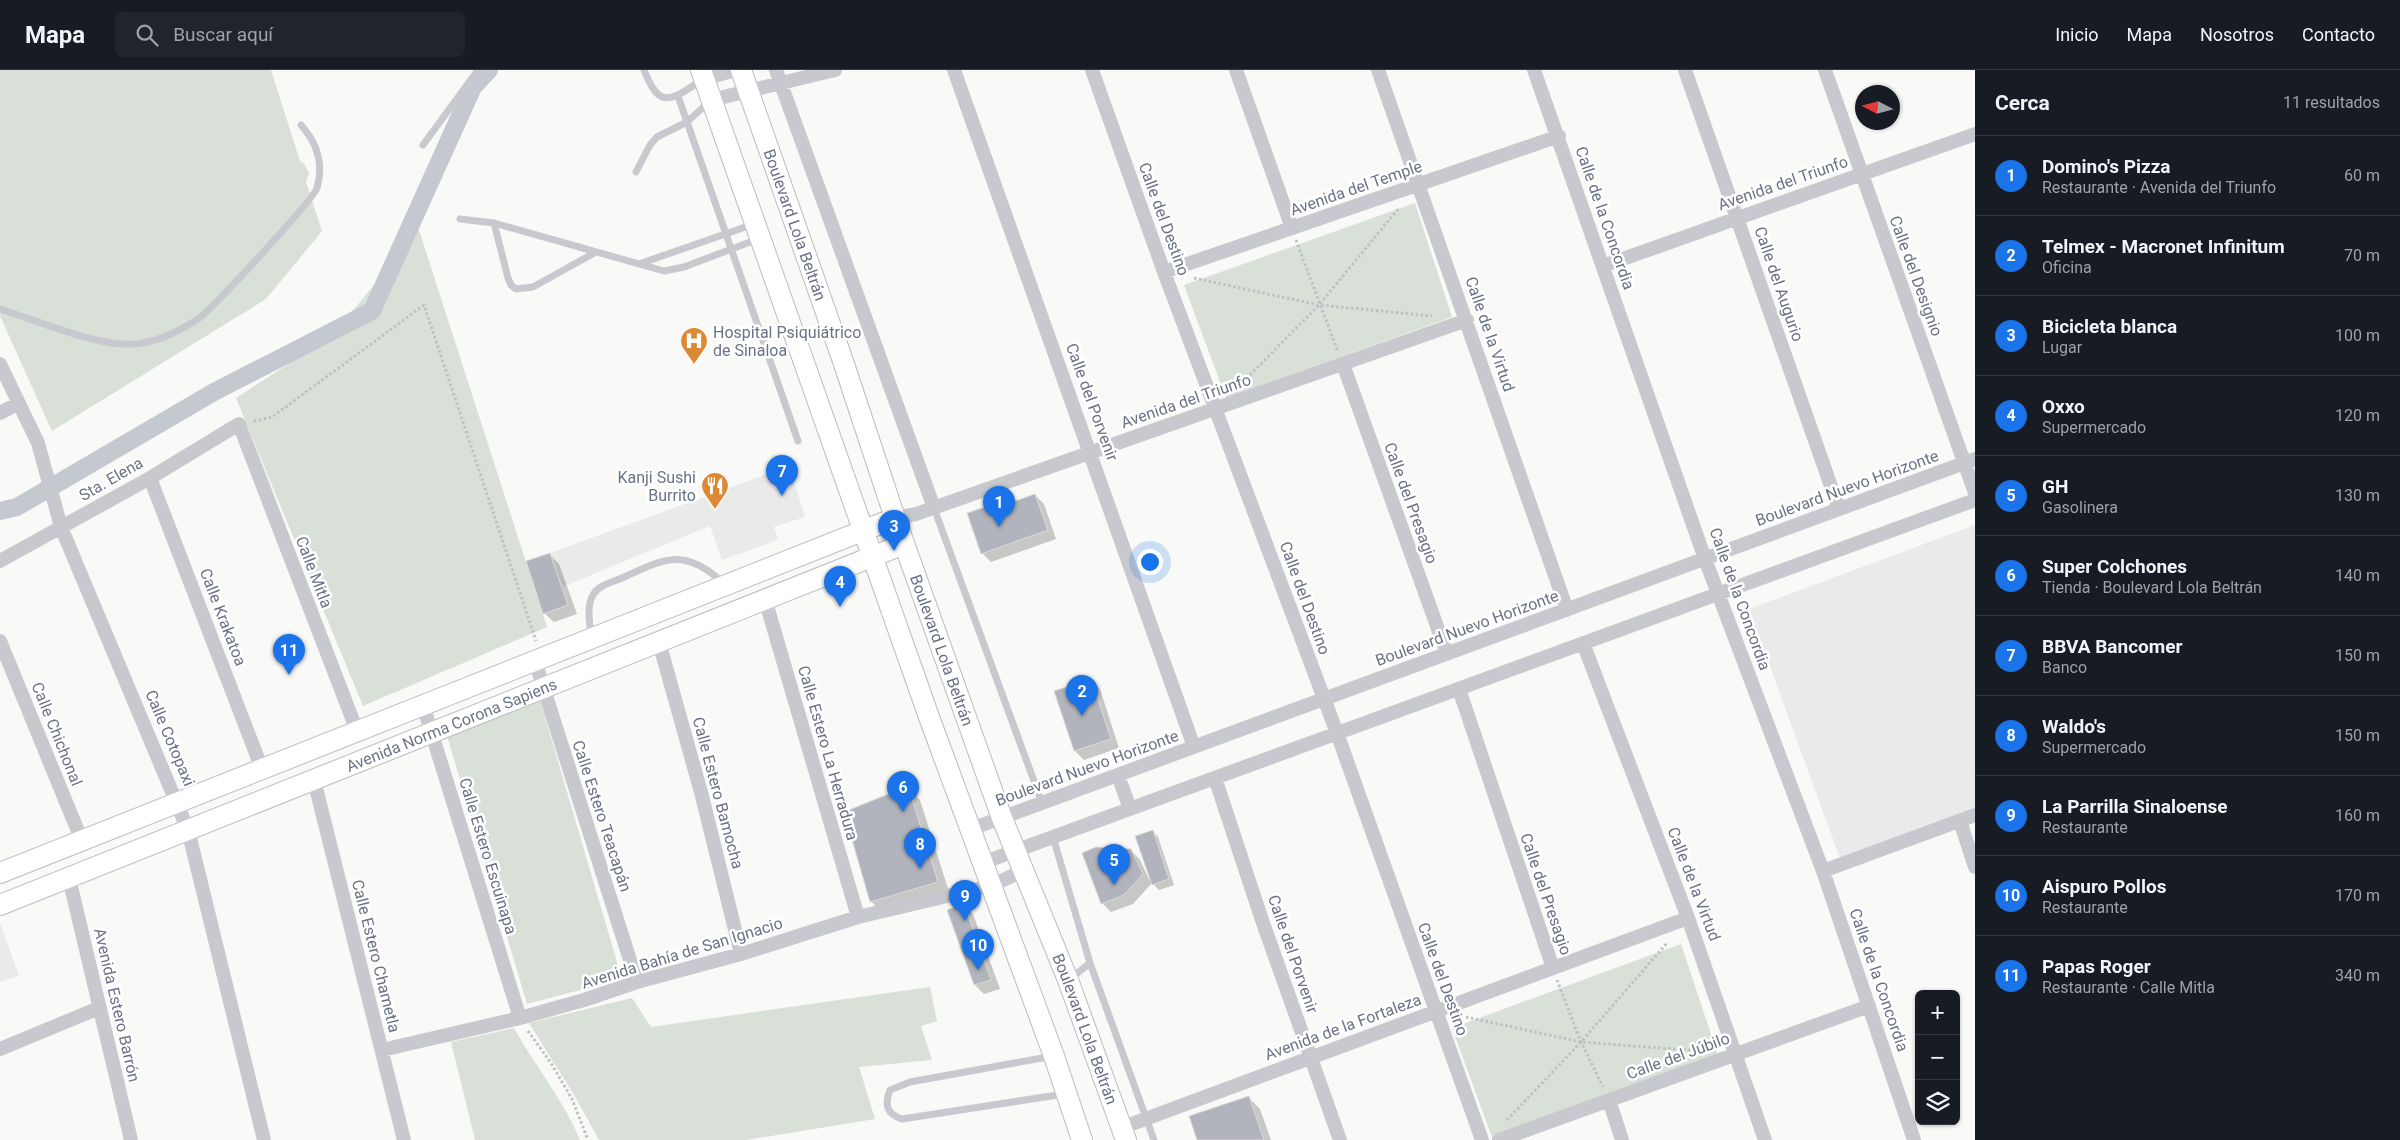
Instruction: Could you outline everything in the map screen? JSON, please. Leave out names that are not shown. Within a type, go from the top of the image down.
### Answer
[{"type":"main road","name":"Boulevard Lola Beltrán","points":[[740,70],[843,361],[904,544],[1002,818],[1025,870],[1068,980],[1124,1134]]},
{"type":"main road","points":[[702,74],[990,886],[1054,1056],[1082,1140]]},
{"type":"main road","name":"Avenida Norma Corona Sapiens","points":[[0,873],[895,518]]},
{"type":"main road","name":"Avenida Norma Corona Sapiens","points":[[0,906],[904,544]]},
{"type":"street","points":[[702,74],[734,70]]},
{"type":"street","points":[[711,100],[748,91],[778,76],[836,70]]},
{"type":"street","name":"Calle del Porvenir","points":[[954,70],[1194,747]]},
{"type":"street","name":"Calle del Destino","points":[[1092,70],[1164,272],[1337,734],[1482,1140]]},
{"type":"street","points":[[1236,70],[1292,228]]},
{"type":"street","name":"Calle de la Virtud","points":[[1378,70],[1567,610]]},
{"type":"street","name":"Calle de la Concordia","points":[[1534,70],[1559,136],[1705,559],[1823,871],[1914,1140]]},
{"type":"street","name":"Calle del Augurio","points":[[1685,70],[1839,510]]},
{"type":"street","name":"Calle del Designio","points":[[1825,70],[1970,461],[1975,493]]},
{"type":"street","points":[[778,76],[934,508]]},
{"type":"street","name":"Avenida del Triunfo","points":[[1603,266],[1975,134]]},
{"type":"street","name":"Avenida del Temple","points":[[1164,272],[1559,136]]},
{"type":"street","name":"Avenida del Triunfo","points":[[895,518],[934,508],[1467,320]]},
{"type":"street","name":"Calle Cotopaxi","points":[[0,364],[38,442],[61,527],[178,802],[188,830],[264,1140]]},
{"type":"street","name":"Calle del Presagio","points":[[1343,364],[1447,654]]},
{"type":"street","points":[[0,414],[19,403]]},
{"type":"street","name":"Sta. Elena","points":[[0,561],[150,478],[239,424]]},
{"type":"street","name":"Calle Mitla","points":[[239,424],[357,731]]},
{"type":"street","name":"Boulevard Nuevo Horizonte","points":[[971,829],[1970,461]]},
{"type":"street","name":"Calle Krakatoa","points":[[150,478],[262,769]]},
{"type":"street","points":[[982,863],[1975,500]]},
{"type":"street","points":[[904,544],[916,514]]},
{"type":"street","name":"Calle Estero La Herradura","points":[[765,600],[858,917]]},
{"type":"street","name":"Calle Chichonal","points":[[0,642],[82,841]]},
{"type":"street","name":"Calle Estero Bamocha","points":[[659,642],[702,796],[741,954]]},
{"type":"street","name":"Calle de la Virtud","points":[[1583,643],[1688,918],[1737,1054],[1765,1140]]},
{"type":"street","name":"Calle Estero Teacapán","points":[[539,659],[543,688],[637,982]]},
{"type":"street","name":"Calle del Presagio","points":[[1459,689],[1553,968]]},
{"type":"street","name":"Calle Estero Escuinapa","points":[[423,705],[520,1018]]},
{"type":"street","points":[[1118,775],[1130,809]]},
{"type":"street","name":"Calle del Porvenir","points":[[1215,778],[1262,920],[1340,1140]]},
{"type":"street","name":"Calle Estero Chametla","points":[[314,780],[404,1140]]},
{"type":"street","points":[[1823,871],[1975,815]]},
{"type":"street","points":[[1960,821],[1975,867]]},
{"type":"street","name":"Avenida Bahía de San Ignacio","points":[[382,1050],[520,1018],[584,1000],[637,982],[741,954],[858,917],[990,886],[1025,870]]},
{"type":"street","name":"Avenida Estero Barrón","points":[[69,878],[130,1140]]},
{"type":"street","name":"Avenida de la Fortaleza","points":[[1124,1134],[1146,1118],[1688,918]]},
{"type":"street","name":"Calle del Júbilo","points":[[1499,1140],[1870,1006]]},
{"type":"street","points":[[0,1049],[99,1008]]},
{"type":"street","points":[[1609,1100],[1622,1140]]},
{"type":"lane","points":[[423,145],[478,70]]},
{"type":"lane","points":[[644,70],[653,91],[657,96],[666,98],[678,96],[702,74]]},
{"type":"lane","points":[[678,96],[798,441]]},
{"type":"lane","points":[[636,172],[650,144],[657,137],[687,122],[711,100]]},
{"type":"lane","points":[[0,309],[88,338],[112,344],[130,345],[164,336],[200,318],[316,191],[320,165],[317,149],[310,135],[301,125]]},
{"type":"lane","points":[[460,219],[494,223],[654,270],[673,270],[732,249],[758,231]]},
{"type":"lane","points":[[494,223],[510,285],[516,288],[533,287],[596,252]]},
{"type":"lane","points":[[638,264],[727,235],[758,231]]},
{"type":"lane","points":[[934,508],[1042,803]]},
{"type":"lane","points":[[591,638],[589,614],[593,595],[600,588],[652,564],[667,560],[684,560],[698,563],[725,585]]},
{"type":"lane","points":[[1053,837],[1090,963],[1154,1140]]},
{"type":"lane","points":[[1068,980],[1090,963]]},
{"type":"lane","points":[[1054,1056],[910,1082],[890,1090],[886,1099],[887,1106],[894,1116],[902,1119],[1066,1094]]},
{"type":"path","points":[[1237,388],[1319,305],[1400,207]]},
{"type":"path","points":[[1292,228],[1319,305],[1343,364]]},
{"type":"path","points":[[1193,278],[1319,305],[1438,317]]},
{"type":"path","points":[[239,424],[272,416],[424,305],[539,659]]},
{"type":"path","points":[[1502,1126],[1581,1042],[1670,939]]},
{"type":"path","points":[[1553,968],[1581,1042],[1609,1100]]},
{"type":"path","points":[[1465,1017],[1581,1042],[1708,1052]]},
{"type":"path","points":[[520,1018],[551,1063],[572,1099],[588,1140]]},
{"type":"shaded area","points":[[0,70],[271,70],[300,161],[309,173],[306,182],[322,231],[266,299],[52,431],[0,316]]},
{"type":"shaded area","points":[[1415,203],[1452,317],[1226,398],[1184,285]]},
{"type":"shaded area","points":[[419,230],[547,627],[363,706],[236,398],[333,335]]},
{"type":"shaded area","points":[[789,466],[805,517],[774,527],[778,540],[722,560],[710,526],[562,587],[550,553]]},
{"type":"shaded area","points":[[1975,525],[1975,813],[1841,861],[1749,609]]},
{"type":"shaded area","points":[[540,700],[622,979],[527,1004],[447,736]]},
{"type":"shaded area","points":[[0,923],[19,976],[0,982]]},
{"type":"shaded area","points":[[1681,944],[1718,1055],[1493,1140],[1452,1028]]},
{"type":"shaded area","points":[[930,987],[937,1021],[921,1026],[932,1060],[859,1067],[875,1119],[746,1140],[599,1140],[574,1095],[529,1023],[632,998],[651,1027]]},
{"type":"shaded area","points":[[514,1028],[557,1097],[580,1140],[475,1140],[451,1042]]},
{"type":"building","points":[[1035,494],[1048,530],[981,554],[967,513],[991,505],[992,509]]},
{"type":"building","points":[[550,553],[568,605],[543,614],[526,561]]},
{"type":"building","points":[[1091,679],[1111,739],[1074,751],[1054,691]]},
{"type":"building","points":[[908,786],[938,882],[870,902],[844,812]]},
{"type":"building","points":[[1153,830],[1169,879],[1152,885],[1135,836]]},
{"type":"building","points":[[1096,847],[1131,849],[1143,874],[1124,895],[1101,904],[1082,853]]},
{"type":"building","points":[[964,904],[991,980],[974,985],[947,910]]},
{"type":"building","points":[[1249,1096],[1264,1140],[1197,1140],[1189,1116]]},
{"type":"waterway","points":[[0,511],[17,507],[214,392],[372,311],[473,87],[489,70]]},
{"type":"place","name":"Hospital Psiquiátrico de Sinaloa","points":[[694,365]]},
{"type":"place","name":"BBVA Bancomer","points":[[782,496]]},
{"type":"place","name":"Kanji Sushi Burrito","points":[[715,510]]},
{"type":"place","name":"Domino's Pizza","points":[[999,527]]},
{"type":"place","name":"Bicicleta blanca","points":[[894,551]]},
{"type":"place","name":"Oxxo","points":[[840,607]]},
{"type":"place","name":"Papas Roger","points":[[289,675]]},
{"type":"place","name":"Telmex - Macronet Infinitum","points":[[1082,716]]},
{"type":"place","name":"Super Colchones","points":[[903,812]]},
{"type":"place","name":"Waldo's","points":[[920,869]]},
{"type":"place","name":"GH","points":[[1114,885]]},
{"type":"place","name":"La Parrilla Sinaloense","points":[[965,921]]},
{"type":"place","name":"Aispuro Pollos","points":[[978,970]]}]
